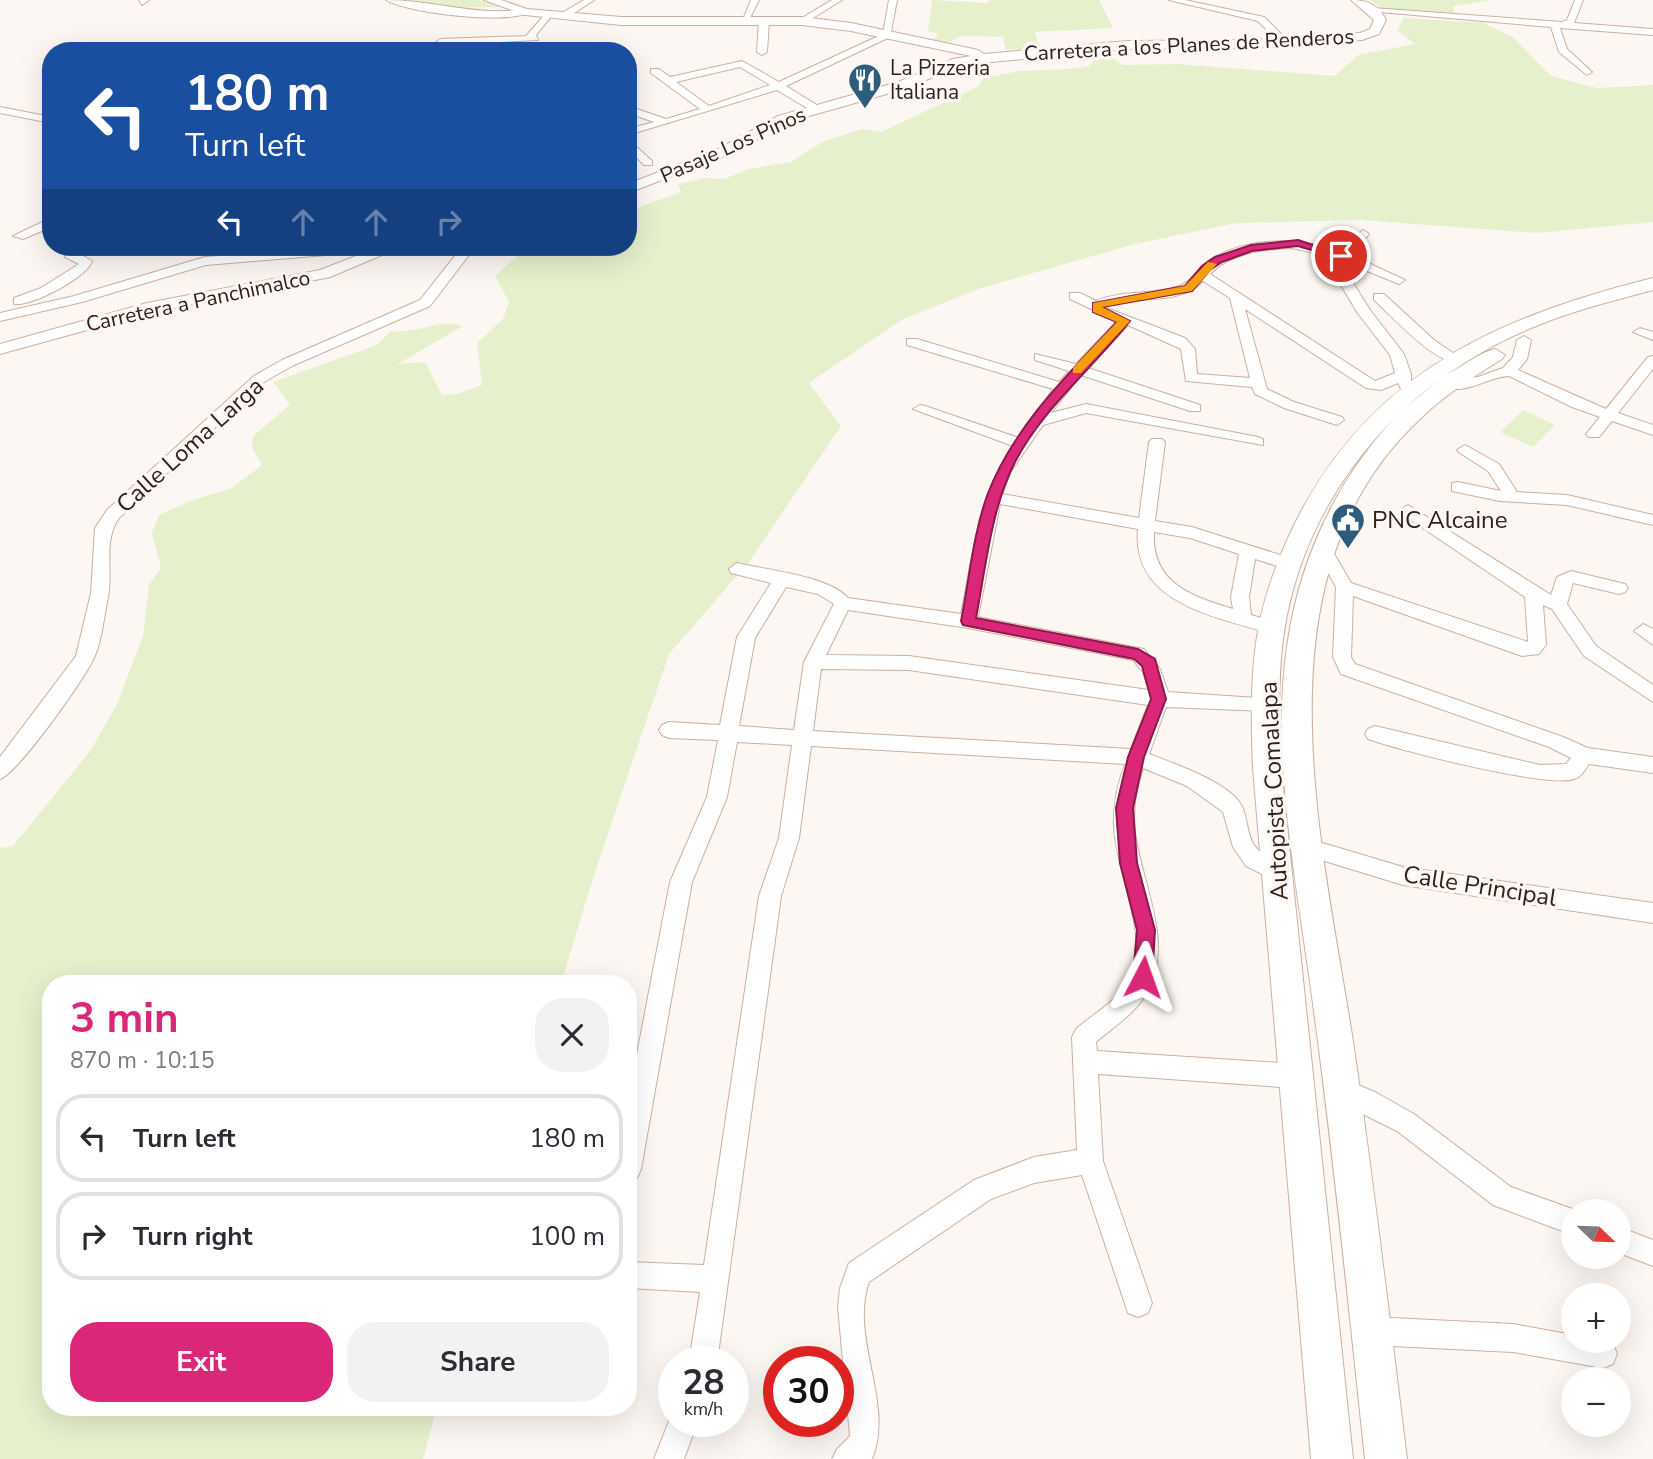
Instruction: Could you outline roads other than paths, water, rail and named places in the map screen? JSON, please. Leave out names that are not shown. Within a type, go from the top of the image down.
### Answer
[{"type":"highway","name":"Autopista Comalapa","points":[[1386,1459],[1343,1091],[1298,758],[1296,692],[1304,620],[1324,549],[1346,496],[1378,450],[1450,371],[1513,326],[1559,309],[1653,284]]},
{"type":"highway","name":"Autopista Comalapa","points":[[1332,1459],[1294,1076],[1265,704],[1277,600],[1306,522],[1328,486],[1405,382],[1479,363],[1524,340],[1653,298]]},
{"type":"main road","points":[[490,0],[539,6],[557,14]]},
{"type":"main road","name":"Carretera a los Planes de Renderos","points":[[999,55],[1164,43],[1285,43],[1370,34],[1380,22],[1373,11],[1357,0]]},
{"type":"main road","points":[[503,3],[525,12],[643,23],[802,21],[887,35],[957,57]]},
{"type":"main road","name":"Pasaje Los Pinos","points":[[637,186],[719,154],[771,124],[816,108],[902,85],[957,57],[999,55]]},
{"type":"main road","name":"Carretera a Panchimalco","points":[[0,349],[147,308],[324,274],[363,256]]},
{"type":"street","points":[[390,0],[463,12],[509,15],[525,12]]},
{"type":"street","points":[[441,42],[532,38],[557,14],[590,0]]},
{"type":"street","points":[[745,20],[755,0]]},
{"type":"street","points":[[802,21],[838,0]]},
{"type":"street","points":[[637,130],[780,85],[842,61],[887,35],[893,0]]},
{"type":"street","points":[[1173,0],[1261,19],[1285,43]]},
{"type":"street","points":[[1559,26],[1571,20],[1579,0]]},
{"type":"street","points":[[1373,11],[1653,33]]},
{"type":"street","points":[[762,51],[764,20]]},
{"type":"street","points":[[1633,31],[1637,23],[1643,21]]},
{"type":"street","points":[[1559,26],[1562,50],[1587,72]]},
{"type":"street","points":[[667,81],[737,64],[748,66],[816,108]]},
{"type":"street","points":[[655,71],[707,109]]},
{"type":"street","points":[[0,110],[42,118]]},
{"type":"street","points":[[637,112],[666,122]]},
{"type":"street","points":[[637,151],[648,163]]},
{"type":"street","points":[[42,217],[20,230],[42,224]]},
{"type":"street","points":[[1201,274],[1371,385],[1405,382],[1397,354],[1364,312],[1335,265],[1363,234]]},
{"type":"street","points":[[1096,306],[1188,288],[1219,260],[1251,248],[1285,243],[1312,245],[1399,280]]},
{"type":"street","points":[[3,308],[46,291],[85,266],[86,261],[74,256]]},
{"type":"street","points":[[3,308],[30,309],[77,299],[205,261],[273,256]]},
{"type":"street","name":"Calle Loma Larga","points":[[0,771],[27,740],[85,658],[100,593],[103,528],[113,514],[252,384],[288,363],[425,303],[441,288],[459,256]]},
{"type":"street","points":[[1075,296],[1097,309],[1186,346],[1191,378],[1258,383]]},
{"type":"street","points":[[1379,297],[1429,343],[1450,371],[1481,381],[1498,372],[1511,372],[1545,391],[1653,429]]},
{"type":"street","points":[[1236,298],[1258,383],[1267,397],[1337,420]]},
{"type":"street","points":[[968,621],[993,498],[1003,471],[1062,387],[1125,321]]},
{"type":"street","points":[[1511,372],[1510,366],[1520,359],[1524,340]]},
{"type":"street","points":[[912,342],[1062,387]]},
{"type":"street","points":[[1040,357],[1195,408]]},
{"type":"street","points":[[1594,434],[1613,415],[1653,360]]},
{"type":"street","points":[[1040,421],[1086,408],[1258,442]]},
{"type":"street","points":[[919,409],[1021,444]]},
{"type":"street","points":[[1157,442],[1145,556],[1152,574],[1185,599],[1273,628]]},
{"type":"street","points":[[1465,450],[1490,461],[1504,478],[1511,495]]},
{"type":"street","points":[[1458,487],[1500,496],[1587,503],[1653,520]]},
{"type":"street","points":[[993,498],[1192,533],[1290,565]]},
{"type":"street","points":[[1408,510],[1533,594],[1558,605],[1590,651],[1653,695]]},
{"type":"street","points":[[1324,549],[1345,587],[1342,657],[1348,669],[1556,742],[1585,756],[1653,765]]},
{"type":"street","points":[[1243,618],[1240,597],[1248,551]]},
{"type":"street","points":[[737,569],[827,591],[838,596],[842,603]]},
{"type":"street","points":[[1558,605],[1563,581],[1572,577],[1619,588]]},
{"type":"street","points":[[637,1120],[681,881],[717,797],[746,637],[782,580]]},
{"type":"street","points":[[1345,587],[1522,649],[1533,649],[1537,645],[1533,594]]},
{"type":"street","points":[[842,603],[968,621],[1138,654],[1149,663],[1158,699],[1136,757],[1124,808],[1128,863],[1146,930],[1143,977],[1134,992],[1084,1037],[1088,1062],[1090,1161],[1139,1303]]},
{"type":"street","points":[[706,1346],[770,896],[789,838],[813,663],[842,603]]},
{"type":"street","points":[[813,663],[909,663],[1158,699],[1265,704]]},
{"type":"street","points":[[669,730],[1136,757],[1194,780],[1232,807],[1243,847],[1253,860],[1276,872]]},
{"type":"street","points":[[1375,734],[1540,773],[1571,772],[1585,756]]},
{"type":"street","name":"Calle Principal","points":[[1309,848],[1403,876],[1653,913]]},
{"type":"street","points":[[1088,1062],[1294,1076]]},
{"type":"street","points":[[1343,1091],[1376,1103],[1407,1122],[1495,1193],[1561,1218]]},
{"type":"street","points":[[847,1459],[861,1449],[865,1436],[854,1348],[853,1288],[859,1273],[983,1189],[1034,1170],[1090,1161]]},
{"type":"street","points":[[1631,1244],[1653,1252]]},
{"type":"street","points":[[637,1275],[716,1279]]},
{"type":"street","points":[[1371,1331],[1513,1338],[1603,1354]]},
{"type":"street","points":[[669,1459],[677,1437]]},
{"type":"place","name":"La Pizzeria Italiana","points":[[865,110]]},
{"type":"place","name":"PNC Alcaine","points":[[1348,550]]}]
